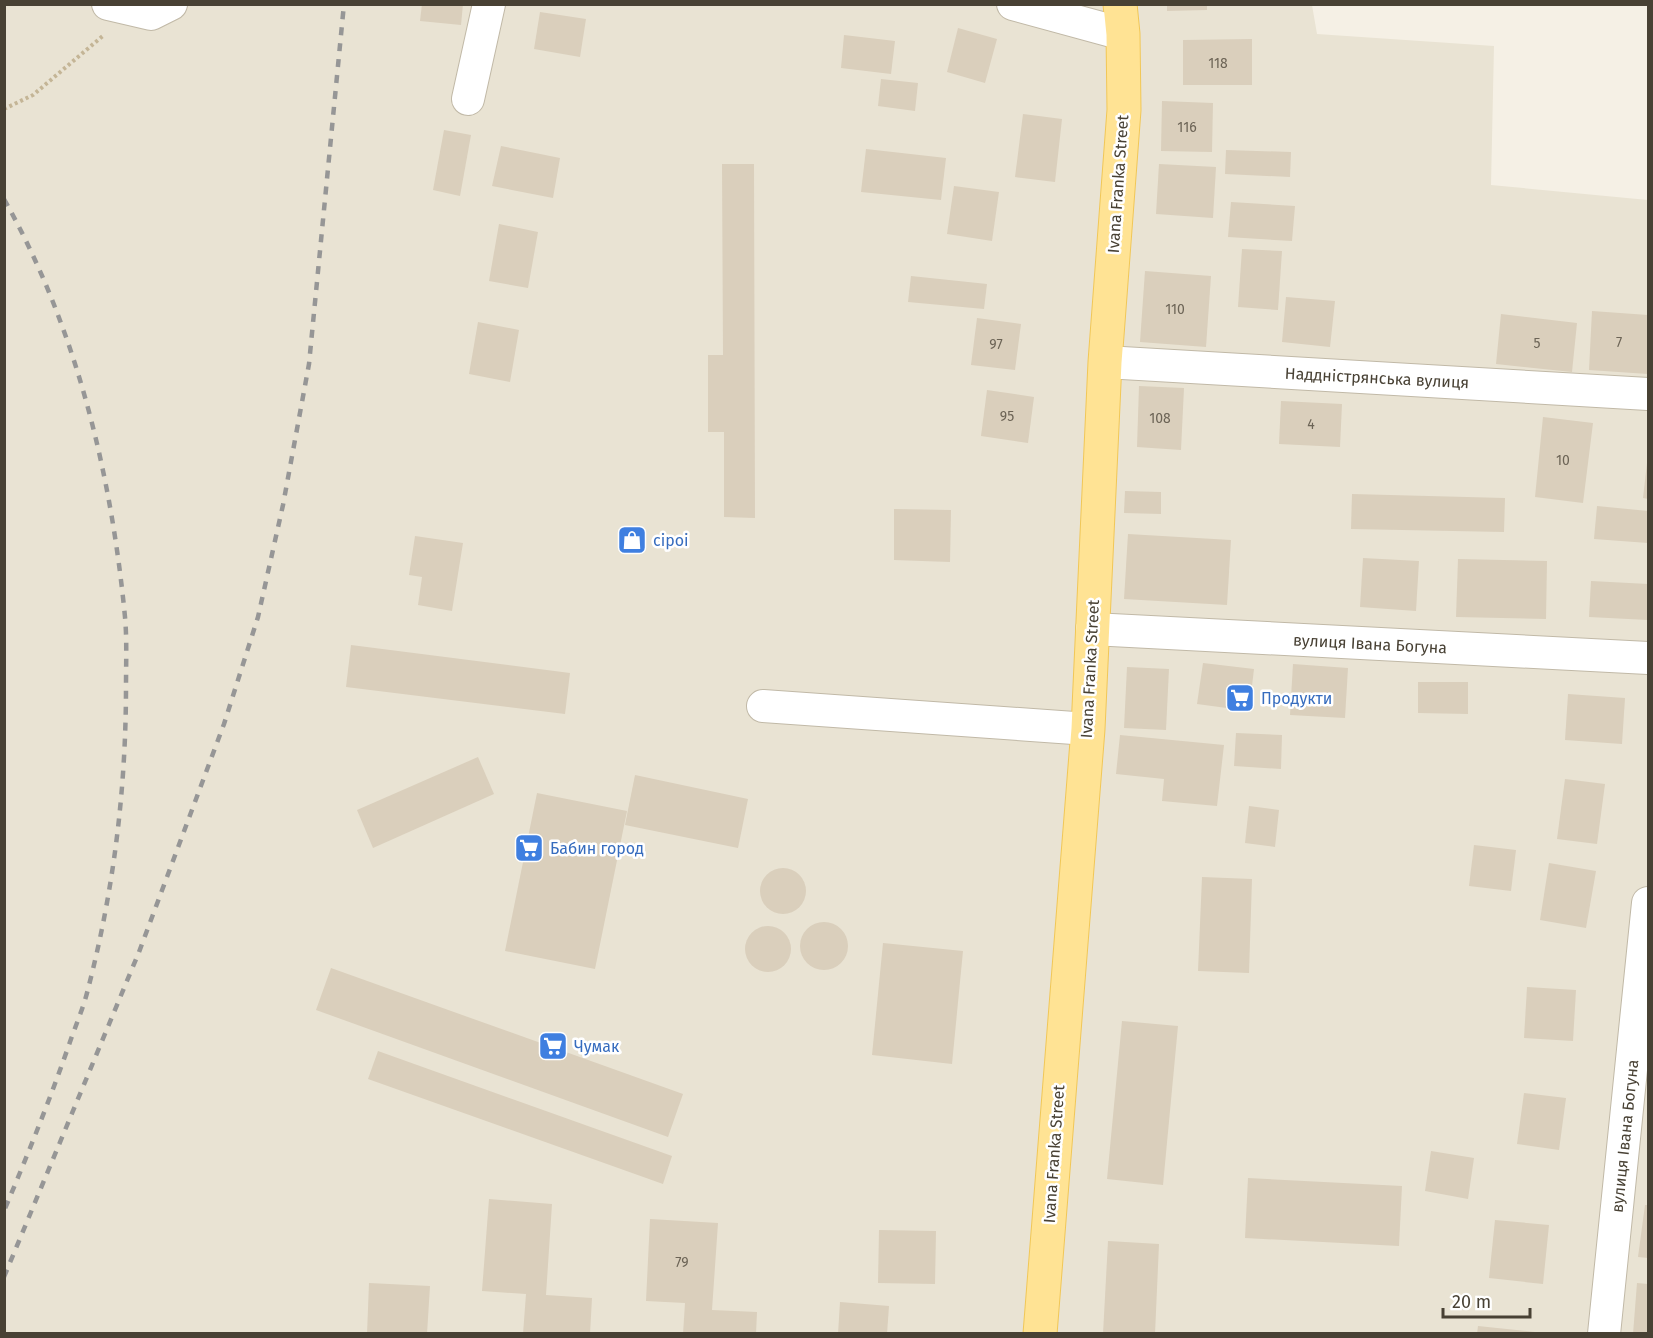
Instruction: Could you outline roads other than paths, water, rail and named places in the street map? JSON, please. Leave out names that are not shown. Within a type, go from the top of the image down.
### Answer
[{"type":"main road","name":"Ivana Franka Street","points":[[1041,1334],[1088,729],[1105,362],[1124,110],[1121,19]]},
{"type":"street","points":[[107,19],[151,14],[171,4]]},
{"type":"street","points":[[468,99],[489,4]]},
{"type":"street","points":[[1013,4],[1121,19]]},
{"type":"street","name":"Наддністрянська вулиця","points":[[1105,362],[1648,394]]},
{"type":"street","name":"вулиця Івана Богуна","points":[[1092,629],[1648,658]]},
{"type":"street","points":[[763,706],[1088,729]]},
{"type":"street","name":"вулиця Івана Богуна","points":[[1604,1334],[1648,903]]},
{"type":"railway","points":[[4,1277],[139,952],[224,724],[258,617],[283,505],[309,364],[344,4]]},
{"type":"railway","points":[[4,199],[51,298],[86,402],[100,455],[119,563],[126,652],[121,800],[105,914],[97,951],[80,1014],[4,1211]]},
{"type":"place","name":"сіроі","points":[[632,540]]},
{"type":"place","name":"Продукти","points":[[1240,698]]},
{"type":"place","name":"Бабин город","points":[[529,848]]},
{"type":"place","name":"Чумак","points":[[553,1046]]}]
